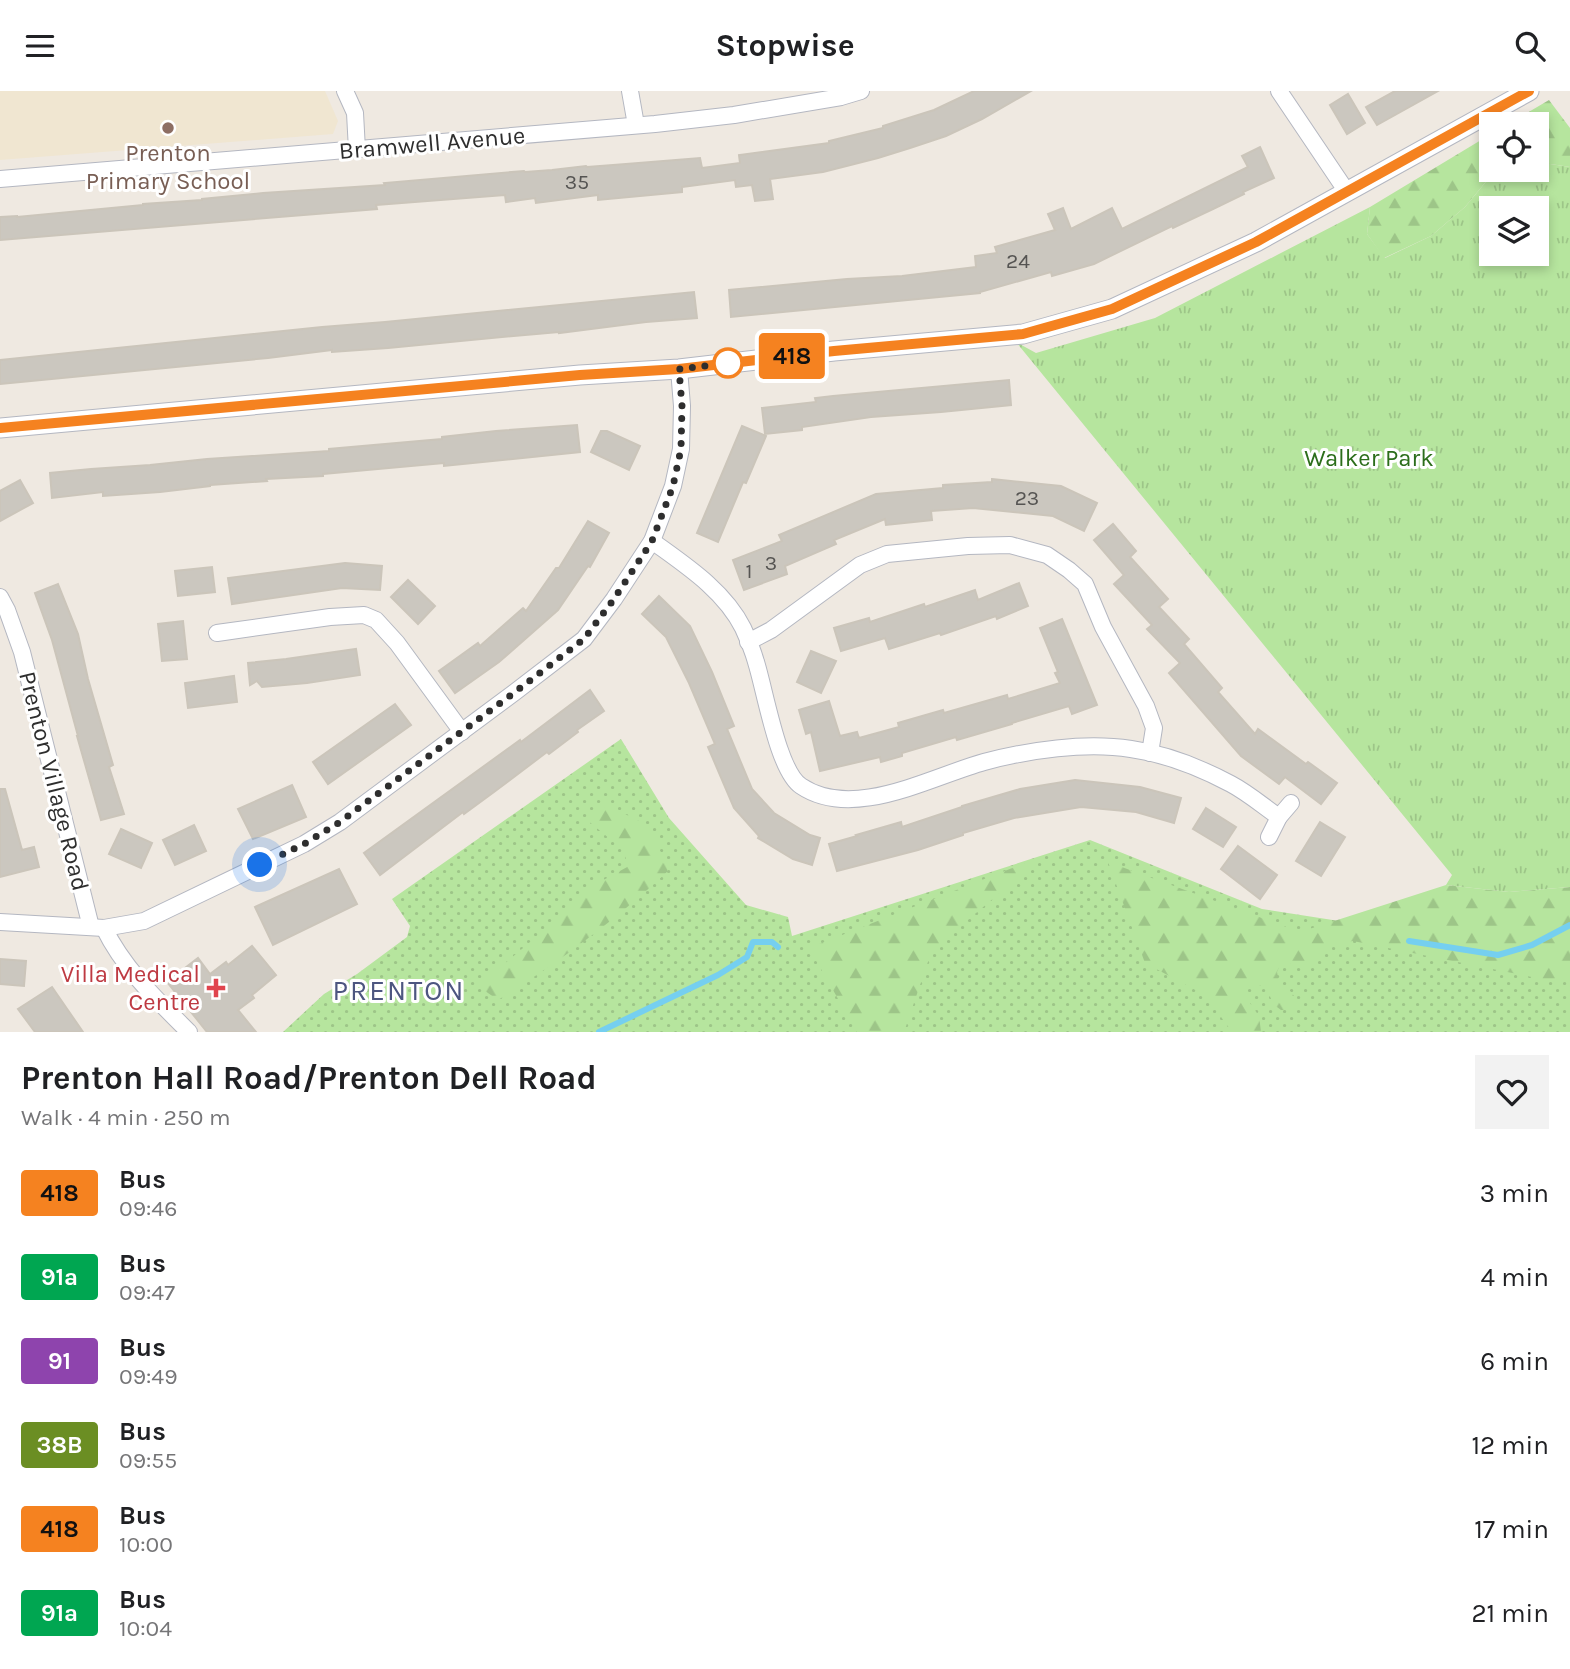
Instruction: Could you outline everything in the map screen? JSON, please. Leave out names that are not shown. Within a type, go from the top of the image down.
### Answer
[{"type":"street","points":[[345,91],[355,113],[357,150]]},
{"type":"street","points":[[630,91],[636,125]]},
{"type":"street","name":"Bramwell Avenue","points":[[0,179],[357,150],[734,115],[841,97],[861,91]]},
{"type":"street","points":[[1279,91],[1347,191]]},
{"type":"street","points":[[0,428],[580,375],[679,369],[834,351],[1023,334],[1112,309],[1256,242],[1529,91]]},
{"type":"street","points":[[0,922],[97,928],[144,921],[304,844],[340,822],[584,639],[652,541],[673,486],[681,449],[679,369]]},
{"type":"street","points":[[652,541],[724,599],[743,627],[757,663],[785,763],[798,785],[822,796],[844,800],[882,795],[984,762],[1035,751],[1085,747],[1129,749],[1174,758],[1232,785],[1279,817]]},
{"type":"street","points":[[748,642],[771,630],[860,565],[887,554],[968,546],[1010,545],[1022,548],[1047,555],[1085,584],[1102,627],[1146,706],[1154,728],[1150,753]]},
{"type":"street","name":"Prenton Village Road","points":[[0,597],[22,652],[97,928],[137,979],[189,1032]]},
{"type":"street","points":[[217,633],[364,614],[376,620],[397,643],[461,732]]},
{"type":"street","points":[[1269,837],[1279,817],[1291,803]]},
{"type":"shaded area","name":"Prenton Primary School","points":[[0,91],[325,91],[338,121],[333,134],[0,160]]},
{"type":"green space","points":[[1549,100],[1570,128],[1570,167],[1549,164],[1549,112],[1528,112]]},
{"type":"green space","points":[[1479,141],[1479,182],[1486,182],[1465,207],[1431,236],[1384,258],[1367,234],[1370,207]]},
{"type":"green space","name":"Walker Park","points":[[1549,164],[1570,167],[1570,887],[1509,892],[1446,885],[1452,875],[1016,342],[1036,353],[1155,318],[1370,207],[1367,234],[1385,258],[1431,236],[1465,207],[1486,182],[1549,182]]},
{"type":"green space","points":[[621,739],[669,818],[746,905],[788,917],[792,936],[1090,840],[1262,909],[1384,928],[1570,913],[1570,1032],[283,1032],[324,994],[357,974],[407,937],[410,926],[392,899]]},
{"type":"green space","points":[[607,805],[651,827],[668,871],[586,940],[498,1000],[478,986],[555,921],[587,889],[629,866],[622,849],[587,820]]},
{"type":"green space","points":[[1045,855],[932,950],[904,1032],[857,1032],[809,948]]},
{"type":"green space","points":[[1108,862],[1300,932],[1446,885],[1509,892],[1570,887],[1570,979],[1547,980],[1353,941],[1328,949],[1309,967],[1281,963],[1277,972],[1279,983],[1295,997],[1290,1010],[1281,1010],[1273,1004],[1266,986],[1247,988],[1245,996],[1259,1016],[1261,1032],[1232,1032],[1205,995],[1145,963]]},
{"type":"building","points":[[974,91],[1031,91],[946,136],[823,172],[770,179],[773,199],[755,201],[752,185],[736,187],[735,180],[682,187],[682,192],[598,200],[598,195],[536,203],[535,198],[506,202],[505,195],[376,205],[377,209],[0,240],[0,217],[586,166],[700,158],[702,168],[740,163],[739,155],[829,143],[883,128],[934,110]]},
{"type":"building","points":[[1395,91],[1438,91],[1377,125],[1366,107]]},
{"type":"building","points":[[1348,94],[1365,123],[1347,134],[1330,105]]},
{"type":"building","points":[[1260,147],[1274,178],[1094,264],[1052,276],[1051,272],[980,293],[731,317],[729,290],[902,276],[976,267],[975,256],[997,253],[995,247],[1055,230],[1048,214],[1063,208],[1071,229],[1112,208],[1122,229],[1248,167],[1242,156]]},
{"type":"building","points":[[694,292],[697,318],[388,348],[332,350],[0,384],[0,360]]},
{"type":"building","points":[[1009,380],[1011,405],[871,417],[765,434],[762,408],[816,402],[815,398]]},
{"type":"building","points":[[577,425],[580,452],[444,466],[444,463],[323,476],[266,479],[267,481],[160,492],[103,496],[103,492],[52,498],[50,473],[329,451],[496,431]]},
{"type":"building","points":[[742,426],[766,436],[718,542],[697,533]]},
{"type":"building","points":[[601,431],[607,431],[640,446],[629,470],[591,452]]},
{"type":"building","points":[[992,479],[1061,486],[1097,503],[1084,531],[1053,516],[973,508],[931,511],[932,520],[886,525],[885,519],[834,540],[836,544],[785,566],[787,574],[744,590],[733,560],[782,541],[779,535],[876,494],[992,482]]},
{"type":"building","points":[[20,480],[33,503],[0,521],[0,491]]},
{"type":"building","points":[[588,521],[609,533],[590,567],[588,566],[558,610],[499,662],[455,693],[439,671],[478,643],[480,646],[523,608],[526,611],[556,568],[559,568]]},
{"type":"building","points":[[1113,524],[1136,551],[1130,557],[1168,599],[1159,607],[1189,639],[1184,644],[1222,688],[1218,692],[1255,734],[1258,729],[1337,783],[1321,804],[1285,777],[1279,784],[1241,756],[1169,673],[1180,663],[1147,629],[1152,625],[1114,584],[1124,575],[1094,540]]},
{"type":"building","points":[[345,563],[382,566],[380,590],[342,588],[232,604],[228,578]]},
{"type":"building","points":[[212,567],[215,592],[178,596],[175,571]]},
{"type":"building","points":[[408,580],[435,606],[418,624],[391,597]]},
{"type":"building","points":[[1019,583],[1028,606],[997,619],[996,616],[889,649],[885,638],[841,651],[834,628],[869,618],[870,622],[975,590],[978,600]]},
{"type":"building","points":[[58,584],[78,634],[113,765],[109,767],[124,814],[101,820],[52,640],[35,593]]},
{"type":"building","points":[[659,596],[690,626],[734,726],[727,729],[752,789],[774,813],[810,835],[820,838],[812,865],[793,859],[758,838],[734,808],[708,747],[715,744],[689,683],[666,637],[642,614]]},
{"type":"building","points":[[1062,619],[1097,705],[1072,714],[1069,706],[957,740],[956,737],[902,753],[902,756],[881,762],[880,757],[820,771],[811,732],[806,734],[799,710],[829,701],[840,736],[857,732],[859,738],[899,727],[898,723],[943,710],[944,713],[1007,695],[1008,699],[1060,683],[1040,628]]},
{"type":"building","points":[[183,621],[187,659],[162,661],[158,624]]},
{"type":"building","points":[[356,649],[360,675],[262,687],[257,681],[250,685],[248,663]]},
{"type":"building","points":[[811,651],[836,661],[821,693],[797,682]]},
{"type":"building","points":[[234,676],[237,702],[188,708],[185,683]]},
{"type":"building","points":[[590,690],[604,711],[549,754],[547,752],[464,814],[463,812],[380,875],[364,853]]},
{"type":"building","points":[[395,704],[411,725],[328,784],[313,762]]},
{"type":"building","points":[[1075,780],[1140,787],[1181,798],[1174,823],[1136,812],[1081,807],[1014,818],[918,850],[837,871],[829,844],[901,822],[902,827],[1020,789]]},
{"type":"building","points":[[292,785],[306,817],[253,839],[238,809]]},
{"type":"building","points":[[0,789],[5,789],[22,850],[34,847],[39,867],[0,877]]},
{"type":"building","points":[[1206,808],[1236,827],[1223,847],[1193,829]]},
{"type":"building","points":[[1320,822],[1345,837],[1321,876],[1296,861]]},
{"type":"building","points":[[194,825],[206,851],[175,865],[163,840]]},
{"type":"building","points":[[121,829],[152,843],[141,868],[109,854]]},
{"type":"building","points":[[1238,846],[1277,875],[1260,899],[1221,869]]},
{"type":"building","points":[[339,869],[357,904],[273,945],[255,907]]},
{"type":"building","name":"Villa Medical Centre","points":[[252,946],[276,975],[238,1010],[256,1032],[207,1032],[167,982],[198,958],[210,974],[226,962],[228,965]]},
{"type":"building","points":[[0,959],[26,961],[24,986],[0,984]]},
{"type":"building","points":[[52,987],[83,1032],[35,1032],[18,1009]]},
{"type":"waterway","points":[[1409,941],[1498,955],[1532,945],[1570,925]]},
{"type":"waterway","points":[[599,1032],[718,975],[747,957],[753,942],[772,942],[778,947]]},
{"type":"bus line","name":"418","points":[[0,428],[580,375],[679,369],[834,351],[1023,334],[1112,309],[1256,242],[1529,91]]},
{"type":"place","name":"Prenton Primary School","points":[[168,128]]},
{"type":"place","name":"Villa Medical Centre","points":[[216,988]]},
{"type":"district","name":"PRENTON","points":[[399,990]]},
{"type":"route","points":[[260,865],[304,844],[340,822],[584,639],[652,541],[673,486],[681,449],[679,369],[728,363]]}]
